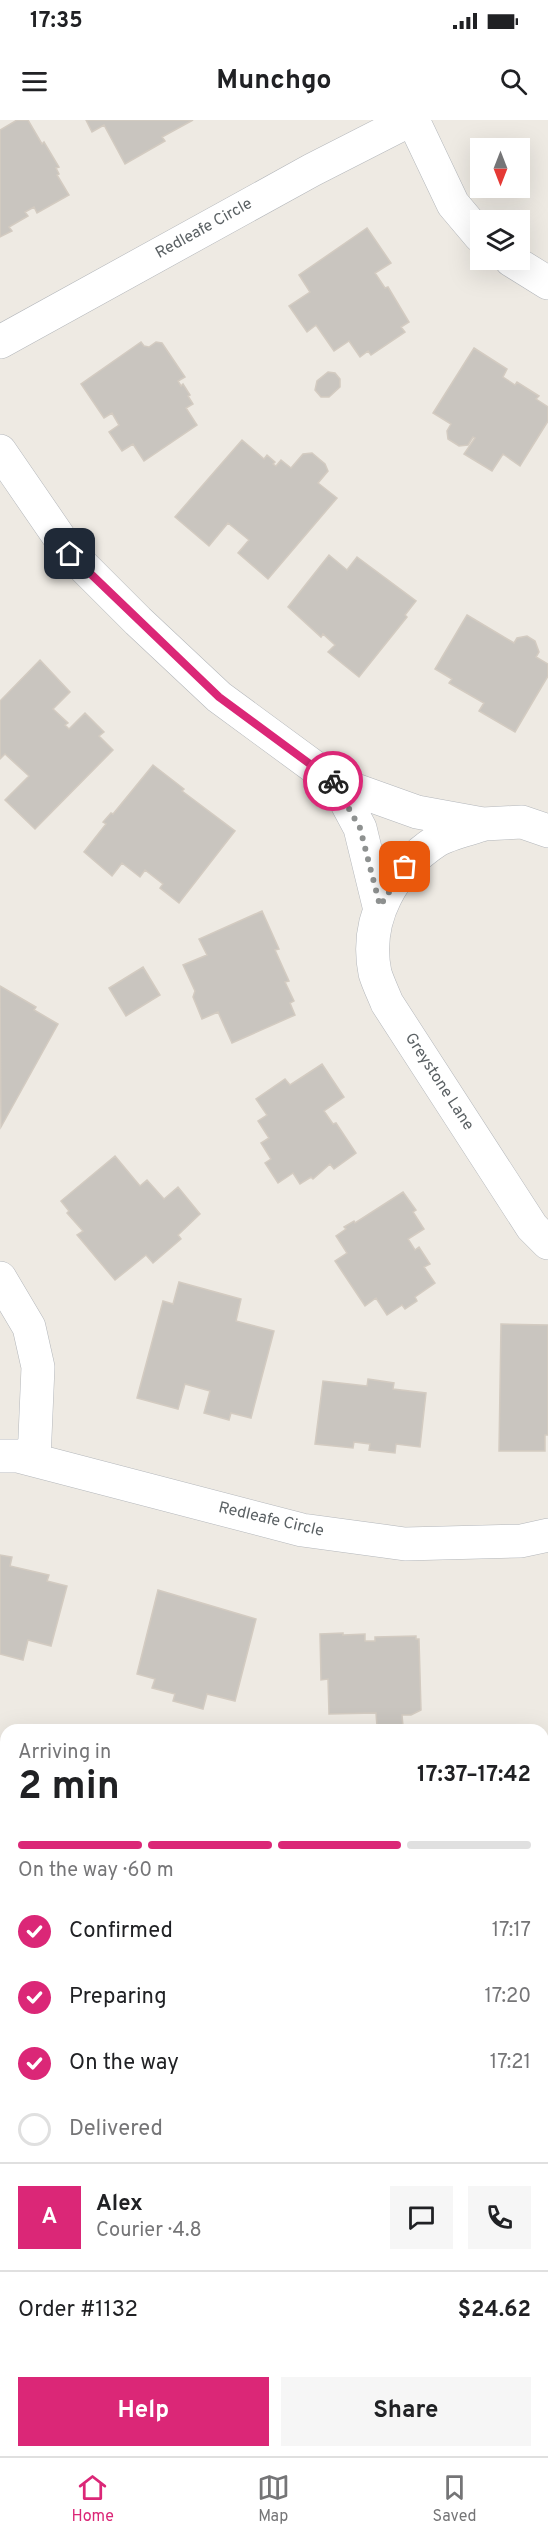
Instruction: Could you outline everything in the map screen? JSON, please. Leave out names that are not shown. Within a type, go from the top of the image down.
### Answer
[{"type":"street","points":[[411,120],[453,204],[470,224]]},
{"type":"street","name":"Redleafe Circle","points":[[0,342],[312,170],[411,120]]},
{"type":"street","points":[[527,270],[548,283]]},
{"type":"street","name":"Greystone Lane","points":[[0,451],[70,554],[219,697],[336,783],[417,812],[483,824],[522,822],[548,831]]},
{"type":"street","name":"Greystone Lane","points":[[336,783],[360,828],[380,906]]},
{"type":"street","name":"Greystone Lane","points":[[483,824],[439,840],[405,867],[380,906],[373,945],[376,974],[387,1003],[532,1227],[548,1243]]},
{"type":"street","points":[[0,1278],[29,1327],[38,1367],[34,1460]]},
{"type":"street","name":"Redleafe Circle","points":[[0,1456],[18,1455],[302,1530],[405,1544],[521,1541],[548,1535]]},
{"type":"building","points":[[17,120],[28,120],[42,144],[44,142],[59,167],[56,168],[59,174],[57,175],[69,195],[37,213],[34,207],[25,212],[28,216],[9,227],[12,231],[0,237],[0,130]]},
{"type":"building","points":[[86,120],[193,120],[162,137],[165,141],[125,164],[104,125],[92,132]]},
{"type":"building","points":[[367,228],[391,263],[375,273],[385,288],[388,287],[409,322],[401,327],[405,332],[371,355],[368,351],[360,357],[349,341],[334,351],[316,325],[307,332],[289,306],[310,292],[299,275]]},
{"type":"building","points":[[141,342],[144,346],[149,347],[156,342],[162,343],[185,377],[178,381],[181,386],[183,384],[190,395],[188,396],[193,404],[186,408],[197,425],[144,461],[133,444],[122,451],[109,432],[119,425],[112,413],[104,418],[81,384]]},
{"type":"building","points":[[474,348],[507,369],[503,377],[515,385],[517,382],[539,396],[536,399],[548,407],[548,421],[520,466],[503,454],[492,471],[464,454],[475,438],[473,437],[468,445],[459,446],[448,439],[447,431],[451,424],[433,413]]},
{"type":"building","points":[[328,372],[335,373],[340,379],[340,387],[329,397],[321,397],[315,390],[317,381]]},
{"type":"building","points":[[242,440],[264,459],[267,455],[276,466],[281,460],[291,468],[303,454],[312,453],[325,464],[328,471],[318,483],[337,498],[268,579],[238,553],[249,540],[228,523],[209,546],[175,517]]},
{"type":"building","points":[[329,555],[347,570],[357,557],[416,601],[405,615],[407,617],[359,677],[328,652],[335,645],[323,634],[321,637],[288,607]]},
{"type":"building","points":[[467,615],[514,643],[517,638],[527,636],[535,641],[539,652],[536,657],[548,664],[548,676],[515,732],[479,711],[484,703],[449,683],[452,679],[435,669]]},
{"type":"building","points":[[40,660],[70,692],[53,709],[68,723],[65,725],[69,729],[85,713],[104,732],[99,736],[113,750],[35,829],[5,800],[29,776],[5,754],[0,759],[0,701]]},
{"type":"building","points":[[153,765],[184,789],[182,791],[235,831],[179,903],[160,888],[163,884],[145,870],[140,877],[122,863],[112,876],[84,852],[106,824],[103,822],[111,813],[113,814]]},
{"type":"building","points":[[262,911],[279,949],[275,950],[289,981],[285,982],[294,1001],[290,1003],[295,1015],[232,1043],[218,1012],[202,1019],[193,997],[195,991],[183,965],[207,955],[199,939]]},
{"type":"building","points":[[143,967],[160,995],[126,1016],[109,988]]},
{"type":"building","points":[[0,986],[36,1007],[34,1010],[58,1024],[1,1127]]},
{"type":"building","points":[[322,1064],[344,1097],[324,1111],[333,1124],[336,1123],[356,1153],[334,1169],[330,1164],[313,1179],[311,1177],[300,1184],[293,1173],[278,1183],[265,1163],[271,1159],[261,1143],[269,1138],[258,1121],[267,1115],[256,1099],[285,1079],[290,1085]]},
{"type":"building","points":[[115,1156],[140,1186],[147,1180],[164,1199],[178,1187],[200,1214],[178,1235],[181,1239],[153,1263],[146,1255],[115,1280],[77,1235],[83,1231],[67,1213],[69,1211],[61,1201]]},
{"type":"building","points":[[403,1192],[416,1210],[413,1212],[424,1229],[408,1239],[415,1250],[419,1247],[430,1264],[424,1267],[435,1283],[415,1297],[417,1301],[405,1309],[402,1305],[387,1315],[376,1298],[365,1306],[335,1261],[347,1253],[336,1236],[346,1229],[344,1227],[354,1221],[355,1223]]},
{"type":"building","points":[[179,1282],[241,1299],[236,1321],[274,1331],[251,1418],[231,1413],[229,1420],[204,1413],[210,1391],[185,1384],[178,1409],[137,1398],[163,1301],[173,1304]]},
{"type":"building","points":[[501,1324],[548,1325],[548,1435],[545,1435],[545,1451],[499,1451]]},
{"type":"building","points":[[368,1379],[394,1383],[393,1389],[426,1393],[420,1447],[396,1444],[395,1453],[369,1450],[370,1444],[354,1442],[353,1448],[315,1444],[323,1381],[367,1386]]},
{"type":"building","points":[[0,1555],[12,1557],[10,1566],[49,1575],[47,1581],[67,1586],[51,1646],[28,1640],[23,1660],[0,1654]]},
{"type":"building","points":[[158,1590],[256,1619],[235,1701],[207,1694],[203,1709],[173,1701],[175,1694],[152,1688],[155,1679],[137,1674]]},
{"type":"building","points":[[320,1634],[365,1634],[365,1641],[375,1641],[375,1637],[416,1636],[416,1639],[419,1639],[421,1710],[411,1715],[402,1715],[403,1724],[377,1724],[376,1713],[329,1714],[328,1679],[321,1680]]},
{"type":"way so far","points":[[333,781],[360,828],[380,906],[405,867]]},
{"type":"route","points":[[70,554],[219,697],[333,781]]}]
